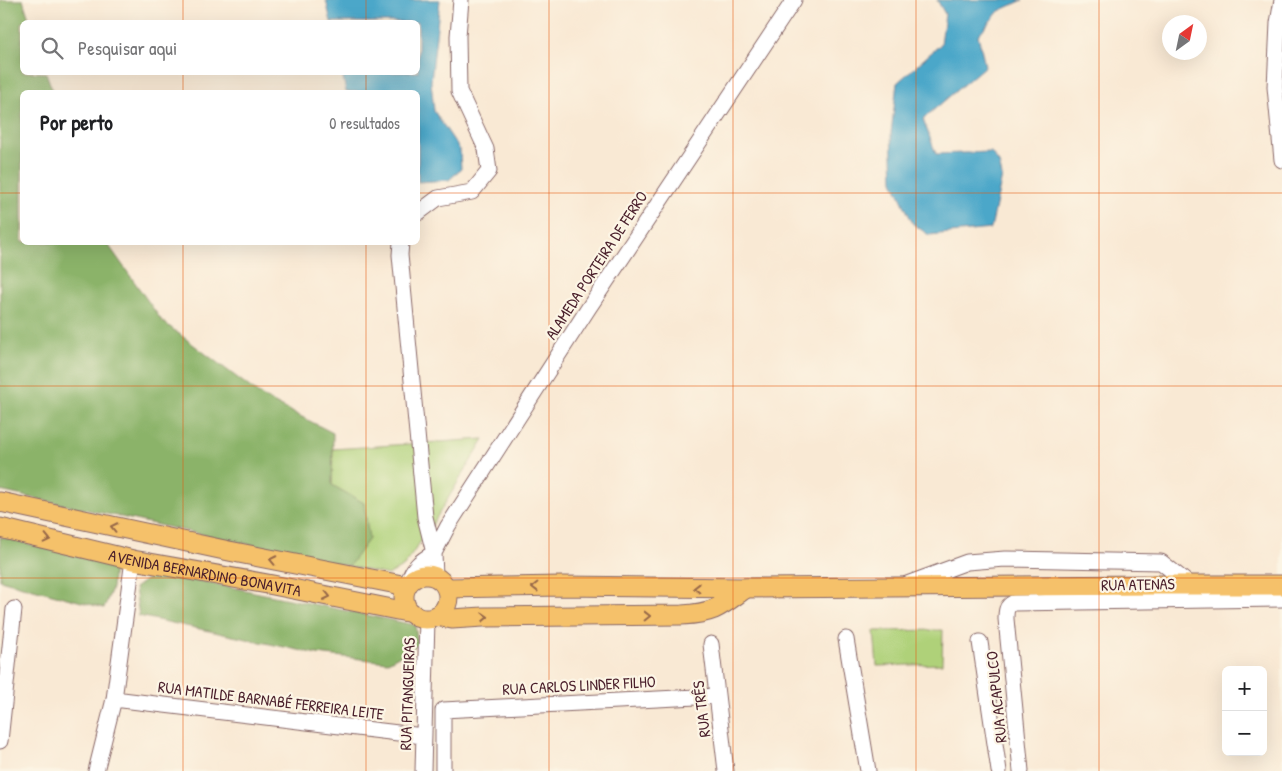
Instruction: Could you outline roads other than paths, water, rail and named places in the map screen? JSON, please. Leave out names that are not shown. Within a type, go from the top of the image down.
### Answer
[{"type":"main road","name":"AVENIDA BERNARDINO BONAVITA","points":[[0,502],[238,553],[408,585],[418,576],[424,575],[441,582],[563,586],[746,588],[1282,586]]},
{"type":"main road","name":"AVENIDA BERNARDINO BONAVITA","points":[[0,528],[133,560],[273,585],[425,616],[452,619],[704,614],[716,609],[746,588]]},
{"type":"main road","points":[[408,585],[404,601],[425,616],[444,609],[447,604],[448,599],[441,582]]},
{"type":"main road","points":[[562,617],[563,586]]},
{"type":"street","points":[[420,212],[438,198],[472,192],[489,171],[486,149],[459,91],[458,36],[461,0]]},
{"type":"street","name":"ALAMEDA PORTEIRA DE FERRO","points":[[408,585],[416,564],[434,553],[457,511],[578,324],[794,0]]},
{"type":"street","points":[[1282,0],[1278,23],[1275,87],[1282,160]]},
{"type":"street","points":[[402,245],[400,255],[425,517],[441,582]]},
{"type":"street","points":[[901,587],[967,562],[1005,559],[1162,562],[1190,585]]},
{"type":"street","points":[[96,771],[114,699],[133,560]]},
{"type":"street","name":"RUA ATENAS","points":[[1006,619],[1008,607],[1013,603],[1282,599]]},
{"type":"street","points":[[0,741],[14,609]]},
{"type":"street","name":"RUA PITANGUEIRAS","points":[[423,771],[425,616]]},
{"type":"street","name":"RUA ACAPULCO","points":[[1006,619],[1022,771]]},
{"type":"street","points":[[846,638],[868,771]]},
{"type":"street","points":[[980,642],[1000,771]]},
{"type":"street","name":"RUA TRÊS","points":[[711,644],[726,771]]},
{"type":"street","name":"RUA CARLOS LINDER FILHO","points":[[443,771],[443,710],[716,696]]},
{"type":"street","name":"RUA MATILDE BARNABÉ FERREIRA LEITE","points":[[114,699],[423,736]]},
{"type":"water","points":[[326,0],[440,0],[431,81],[434,111],[460,150],[461,169],[449,180],[420,182],[420,90],[346,90],[342,75],[420,75],[420,20],[331,20]]},
{"type":"water","points":[[937,0],[1023,0],[999,11],[978,35],[985,66],[923,119],[936,154],[991,152],[999,163],[1002,176],[991,229],[929,235],[913,224],[893,181],[891,133],[897,83],[941,44],[945,14]]}]
